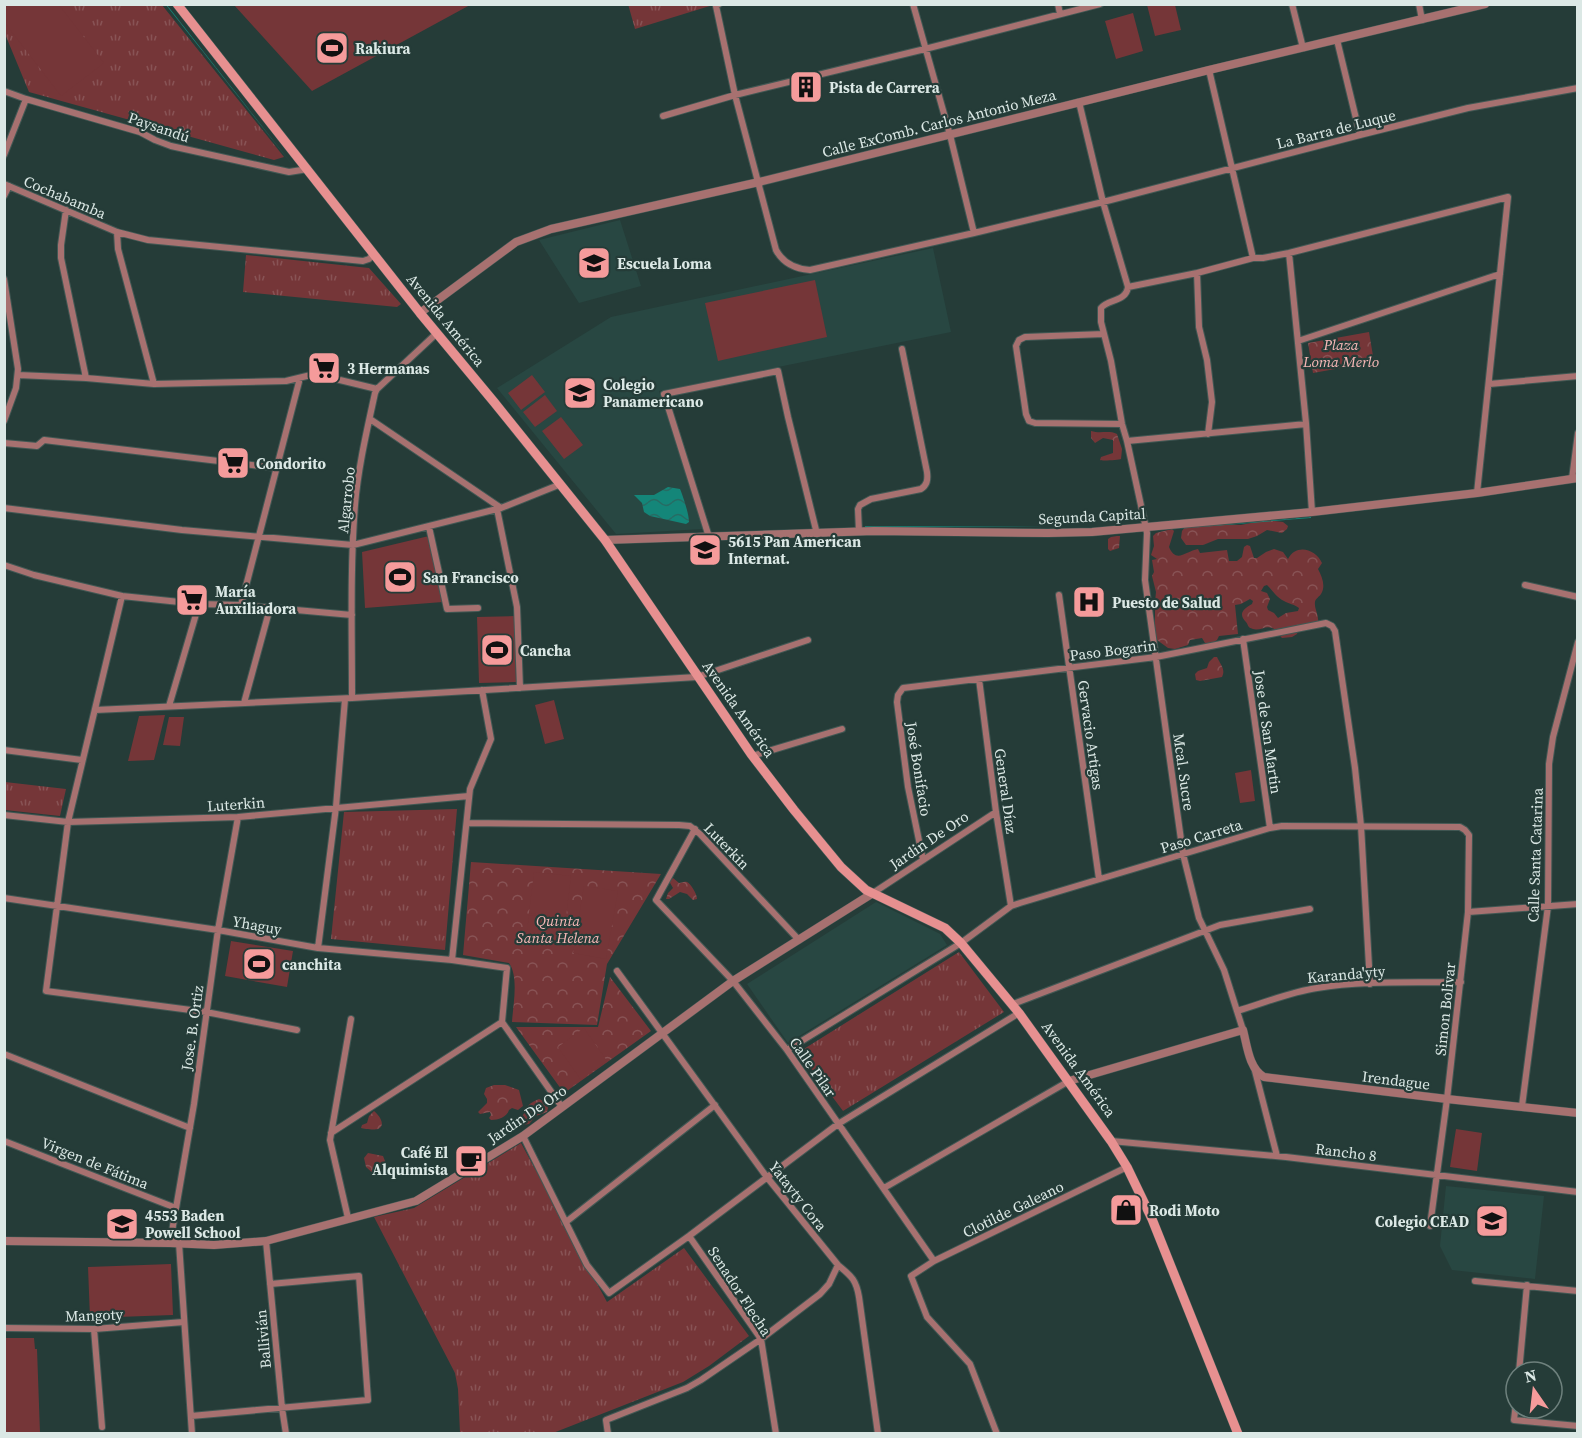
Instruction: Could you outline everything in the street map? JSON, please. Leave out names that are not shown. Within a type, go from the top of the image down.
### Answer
[{"type":"main road","name":"Avenida América","points":[[177,4],[420,313],[605,540],[752,756],[841,867],[859,885],[945,928],[961,943],[1020,1013],[1127,1167],[1152,1219],[1238,1434]]},
{"type":"street","name":"La Barra de Luque","points":[[719,4],[716,6],[735,95],[778,254],[787,263],[801,270],[810,270],[1103,202],[1468,108],[1578,88]]},
{"type":"street","points":[[913,4],[950,135],[974,233]]},
{"type":"street","points":[[1058,4],[1060,15]]},
{"type":"street","points":[[663,116],[735,95],[1100,4]]},
{"type":"street","points":[[1292,4],[1304,48]]},
{"type":"street","points":[[1419,4],[1422,20]]},
{"type":"street","name":"Calle ExComb. Carlos Antonio Meza","points":[[420,313],[516,242],[551,229],[759,182],[1485,4]]},
{"type":"street","points":[[1337,40],[1360,135]]},
{"type":"street","points":[[1209,70],[1253,258]]},
{"type":"street","name":"Paysandú","points":[[4,91],[140,132],[179,148],[289,172],[308,169]]},
{"type":"street","points":[[4,155],[26,99]]},
{"type":"street","points":[[1078,102],[1103,202],[1128,287],[1197,273],[1253,258],[1289,253],[1508,196],[1478,493]]},
{"type":"street","points":[[4,195],[7,185]]},
{"type":"street","name":"Cochabamba","points":[[7,185],[117,232],[148,240],[363,261],[374,254]]},
{"type":"street","points":[[66,210],[61,258],[86,378]]},
{"type":"street","points":[[117,232],[118,249],[154,384]]},
{"type":"street","points":[[1289,253],[1306,424],[1312,512]]},
{"type":"street","points":[[1197,273],[1199,327],[1207,360],[1212,402],[1208,434]]},
{"type":"street","points":[[1298,341],[1500,274]]},
{"type":"street","points":[[4,279],[18,375],[16,388],[8,399],[4,421]]},
{"type":"street","name":"Mcal. Sucre","points":[[1128,287],[1124,296],[1105,303],[1101,308],[1122,424],[1146,526],[1145,580],[1183,854],[1196,910],[1224,970],[1243,1030]]},
{"type":"street","points":[[18,375],[154,384],[286,381],[323,375],[377,389],[437,333]]},
{"type":"street","points":[[1104,334],[1025,337],[1019,340],[1016,346],[1026,414],[1029,421],[1035,423],[1122,424]]},
{"type":"street","points":[[859,531],[858,509],[860,505],[871,499],[913,492],[925,486],[927,481],[902,349]]},
{"type":"street","points":[[709,537],[664,394],[778,371],[817,534]]},
{"type":"street","points":[[1489,384],[1578,376]]},
{"type":"street","points":[[241,605],[300,378]]},
{"type":"street","name":"Algarrobo","points":[[318,948],[349,698],[357,487],[377,389]]},
{"type":"street","points":[[370,419],[499,509],[517,608],[520,688]]},
{"type":"street","points":[[1127,441],[1306,424]]},
{"type":"street","points":[[1575,479],[1578,433]]},
{"type":"street","points":[[4,443],[37,446],[44,440],[276,468]]},
{"type":"street","name":"Segunda Capital","points":[[605,540],[859,531],[1069,533],[1312,512],[1478,493],[1575,479]]},
{"type":"street","points":[[4,508],[182,530],[353,545],[499,509],[561,484]]},
{"type":"street","points":[[429,526],[447,609],[478,608]]},
{"type":"street","points":[[4,565],[122,596],[352,615]]},
{"type":"street","points":[[1525,585],[1578,597]]},
{"type":"street","name":"Gervacio Artigas","points":[[1059,595],[1099,879]]},
{"type":"street","points":[[122,596],[68,822],[46,991],[206,1012],[297,1030]]},
{"type":"street","points":[[169,706],[199,604]]},
{"type":"street","points":[[244,703],[270,608]]},
{"type":"street","name":"Paso Bogarin","points":[[908,687],[1156,657],[1326,623],[1335,631],[1361,826]]},
{"type":"street","name":"Jose de San Martin","points":[[1243,639],[1270,828]]},
{"type":"street","points":[[95,710],[349,698],[697,677],[808,640]]},
{"type":"street","name":"Calle Santa Catarina","points":[[1522,1106],[1548,906],[1549,764],[1553,737],[1578,642]]},
{"type":"street","name":"General Díaz","points":[[979,679],[1011,906]]},
{"type":"street","name":"José Bonifacio","points":[[908,687],[900,691],[897,702],[908,788],[923,860]]},
{"type":"street","points":[[452,960],[470,789],[491,739],[482,690]]},
{"type":"street","points":[[752,756],[842,729]]},
{"type":"street","points":[[4,750],[82,759]]},
{"type":"street","name":"Luterkin","points":[[4,815],[68,822],[238,817],[469,796]]},
{"type":"street","name":"Jardin De Oro","points":[[4,1241],[214,1245],[266,1241],[416,1201],[523,1136],[733,981],[996,812]]},
{"type":"street","name":"Jose. B. Ortiz","points":[[192,1434],[184,1322],[174,1243],[176,1208],[190,1128],[218,930],[238,817]]},
{"type":"street","name":"Luterkin","points":[[467,823],[690,826],[799,940]]},
{"type":"street","name":"Paso Carreta","points":[[787,1050],[961,943],[1011,906],[1270,828],[1282,826],[1460,827],[1466,830]]},
{"type":"street","points":[[1361,826],[1370,984]]},
{"type":"street","name":"Calle Pilar","points":[[695,829],[656,900],[733,981],[787,1050],[934,1261]]},
{"type":"street","name":"Simon Bolivar","points":[[1430,1226],[1468,912],[1469,841],[1466,830]]},
{"type":"street","name":"Yhaguy","points":[[4,898],[218,930],[318,948],[452,960],[507,968],[502,1022]]},
{"type":"street","points":[[1468,912],[1578,904]]},
{"type":"street","points":[[1012,1004],[1220,925],[1310,909]]},
{"type":"street","name":"Yatayty Cora","points":[[617,971],[766,1176],[838,1265],[852,1276],[858,1289],[878,1434]]},
{"type":"street","name":"Karanda'yty","points":[[1237,1011],[1320,987],[1461,982]]},
{"type":"street","points":[[523,1136],[587,1265],[609,1293],[838,1124],[1020,1013]]},
{"type":"street","points":[[348,1218],[330,1140],[351,1019]]},
{"type":"street","points":[[331,1133],[502,1022],[562,1107]]},
{"type":"street","points":[[884,1188],[1069,1081],[1243,1030],[1276,1156]]},
{"type":"street","points":[[4,1054],[190,1128]]},
{"type":"street","name":"Irendague","points":[[1253,1066],[1258,1074],[1275,1079],[1578,1113]]},
{"type":"street","points":[[566,1222],[715,1105]]},
{"type":"street","name":"Virgen de Fátima","points":[[4,1141],[176,1208]]},
{"type":"street","name":"Rancho 8","points":[[1111,1141],[1276,1156],[1578,1192]]},
{"type":"street","name":"Clotilde Galeano","points":[[997,1434],[970,1364],[927,1317],[911,1276],[934,1261],[1127,1167]]},
{"type":"street","name":"Senador Flecha","points":[[688,1236],[761,1339],[776,1434]]},
{"type":"street","name":"Ballivián","points":[[266,1241],[286,1434]]},
{"type":"street","points":[[608,1434],[606,1420],[687,1388],[761,1339],[820,1294],[829,1284],[838,1265]]},
{"type":"street","points":[[191,1416],[368,1400],[359,1276],[270,1284]]},
{"type":"street","points":[[1475,1281],[1578,1291]]},
{"type":"street","points":[[1520,1360],[1527,1285]]},
{"type":"street","name":"Mangoty","points":[[4,1328],[94,1329],[184,1322]]},
{"type":"street","points":[[94,1329],[102,1427]]},
{"type":"street","points":[[1514,1420],[1578,1426]]},
{"type":"shaded area","name":"Escuela Loma","points":[[620,220],[641,286],[579,303],[539,240]]},
{"type":"shaded area","name":"Colegio Panamericano","points":[[933,248],[951,332],[659,391],[703,529],[616,534],[497,388],[611,317]]},
{"type":"shaded area","points":[[876,902],[940,934],[947,945],[788,1043],[747,984]]},
{"type":"shaded area","name":"Colegio CEAD","points":[[1446,1186],[1544,1196],[1535,1279],[1452,1270],[1440,1246]]},
{"type":"green space","points":[[5,4],[59,5],[104,63],[61,96],[5,23]]},
{"type":"green space","points":[[628,4],[713,4],[713,5],[635,29]]},
{"type":"green space","points":[[4,5],[162,5],[284,157],[274,160],[29,92],[5,34]]},
{"type":"green space","name":"Rakiura","points":[[234,5],[470,5],[312,91]]},
{"type":"green space","points":[[1147,5],[1175,5],[1181,30],[1155,36]]},
{"type":"green space","points":[[1133,13],[1143,51],[1116,59],[1105,21]]},
{"type":"green space","points":[[246,255],[369,268],[401,304],[397,307],[243,292]]},
{"type":"green space","points":[[815,280],[827,337],[718,361],[705,303]]},
{"type":"green space","name":"Plaza Loma Merlo","points":[[1369,332],[1374,362],[1313,373],[1308,343]]},
{"type":"green space","points":[[532,375],[545,392],[521,410],[508,393]]},
{"type":"green space","points":[[545,395],[557,411],[535,427],[523,412]]},
{"type":"green space","points":[[561,417],[583,445],[564,459],[542,431]]},
{"type":"green space","points":[[1091,431],[1117,434],[1122,449],[1121,459],[1100,460],[1101,457],[1113,453],[1113,440],[1103,438],[1095,443],[1091,438]]},
{"type":"green space","points":[[1266,520],[1283,522],[1288,526],[1287,529],[1282,533],[1267,530],[1248,539],[1218,539],[1203,545],[1186,545],[1181,538],[1185,527],[1216,524],[1241,525]]},
{"type":"green space","points":[[1172,529],[1174,531],[1169,547],[1178,556],[1198,549],[1200,553],[1227,550],[1229,561],[1237,561],[1242,557],[1244,547],[1247,545],[1250,546],[1254,558],[1274,549],[1283,552],[1288,559],[1296,551],[1311,551],[1322,563],[1318,569],[1323,588],[1315,602],[1318,622],[1311,626],[1301,625],[1297,634],[1282,638],[1270,627],[1250,628],[1242,614],[1252,604],[1253,601],[1250,599],[1235,605],[1238,634],[1219,636],[1211,644],[1205,643],[1202,638],[1190,640],[1188,645],[1175,649],[1168,648],[1157,640],[1154,627],[1156,592],[1152,576],[1154,572],[1152,560],[1157,559],[1151,555],[1154,546],[1153,536]],"holes":[[[1267,585],[1281,599],[1299,608],[1298,611],[1286,613],[1278,618],[1268,610],[1270,599],[1267,593],[1261,591]]]},
{"type":"green space","name":"San Francisco","points":[[429,536],[443,602],[365,608],[362,552]]},
{"type":"green space","points":[[1120,536],[1119,548],[1110,551],[1108,539]]},
{"type":"green space","name":"Cancha","points":[[515,616],[516,682],[479,683],[477,617]]},
{"type":"green space","points":[[1214,657],[1217,657],[1222,667],[1222,677],[1196,680],[1195,674],[1207,668]]},
{"type":"green space","points":[[554,700],[564,739],[545,744],[535,705]]},
{"type":"green space","points":[[165,715],[154,760],[128,761],[139,716]]},
{"type":"green space","points":[[169,717],[184,717],[180,746],[163,745]]},
{"type":"green space","points":[[1251,770],[1255,801],[1240,803],[1235,773]]},
{"type":"green space","points":[[5,782],[66,789],[60,816],[5,810]]},
{"type":"green space","points":[[457,809],[445,950],[331,939],[344,812]]},
{"type":"green space","name":"Quinta Santa Helena","points":[[471,862],[661,874],[607,964],[597,1025],[512,1022],[515,983],[509,963],[463,955]]},
{"type":"green space","points":[[534,872],[571,876],[566,917],[529,913]]},
{"type":"green space","points":[[673,878],[679,883],[689,883],[697,899],[693,900],[687,894],[680,892],[666,899],[673,888],[669,881]]},
{"type":"green space","points":[[584,886],[618,891],[606,959],[573,953]]},
{"type":"green space","points":[[529,915],[566,920],[563,943],[526,938]]},
{"type":"green space","name":"canchita","points":[[231,941],[293,951],[287,987],[225,976]]},
{"type":"green space","points":[[959,952],[1004,1012],[843,1111],[799,1052]]},
{"type":"green space","points":[[610,977],[651,1031],[564,1093],[516,1027],[598,1027]]},
{"type":"green space","points":[[584,1028],[607,1061],[581,1080],[558,1047]]},
{"type":"green space","points":[[505,1085],[519,1090],[523,1106],[518,1110],[512,1108],[504,1116],[491,1120],[490,1112],[480,1114],[478,1112],[487,1103],[484,1094],[486,1088]]},
{"type":"green space","points":[[539,1099],[546,1102],[547,1112],[536,1116],[529,1124],[519,1123],[528,1106]]},
{"type":"green space","points":[[374,1111],[381,1120],[381,1127],[378,1129],[361,1128],[367,1123]]},
{"type":"green space","points":[[1456,1129],[1482,1133],[1477,1171],[1450,1167]]},
{"type":"green space","points":[[521,1143],[607,1302],[684,1248],[749,1336],[683,1382],[553,1433],[460,1433],[455,1373],[374,1217],[414,1208]]},
{"type":"green space","points":[[368,1153],[383,1156],[387,1166],[385,1172],[376,1176],[366,1167],[364,1158]]},
{"type":"green space","points":[[171,1264],[173,1315],[90,1318],[88,1267]]},
{"type":"green space","points":[[5,1338],[34,1338],[35,1349],[37,1349],[40,1433],[5,1433]]},
{"type":"water","points":[[166,5],[167,5],[294,167]]},
{"type":"water","points":[[668,487],[680,489],[689,519],[686,524],[650,516],[644,512],[642,503],[634,495],[654,495]]},
{"type":"water","points":[[1311,517],[1311,518],[1152,531]]},
{"type":"water","points":[[865,526],[1047,527],[865,527]]},
{"type":"place","name":"Rakiura","points":[[332,48]]},
{"type":"place","name":"Pista de Carrera","points":[[806,87]]},
{"type":"place","name":"Escuela Loma","points":[[594,263]]},
{"type":"place","name":"3 Hermanas","points":[[324,368]]},
{"type":"place","name":"Colegio Panamericano","points":[[580,393]]},
{"type":"place","name":"Condorito","points":[[233,463]]},
{"type":"place","name":"5615 Pan American Internat.","points":[[705,550]]},
{"type":"place","name":"San Francisco","points":[[400,577]]},
{"type":"place","name":"María Auxiliadora","points":[[192,600]]},
{"type":"place","name":"Puesto de Salud","points":[[1089,602]]},
{"type":"place","name":"Cancha","points":[[497,650]]},
{"type":"place","name":"canchita","points":[[259,964]]},
{"type":"place","name":"Café El Alquimista","points":[[471,1161]]},
{"type":"place","name":"Rodi Moto","points":[[1126,1210]]},
{"type":"place","name":"Colegio CEAD","points":[[1492,1221]]},
{"type":"place","name":"4553 Baden Powell School","points":[[122,1224]]}]
